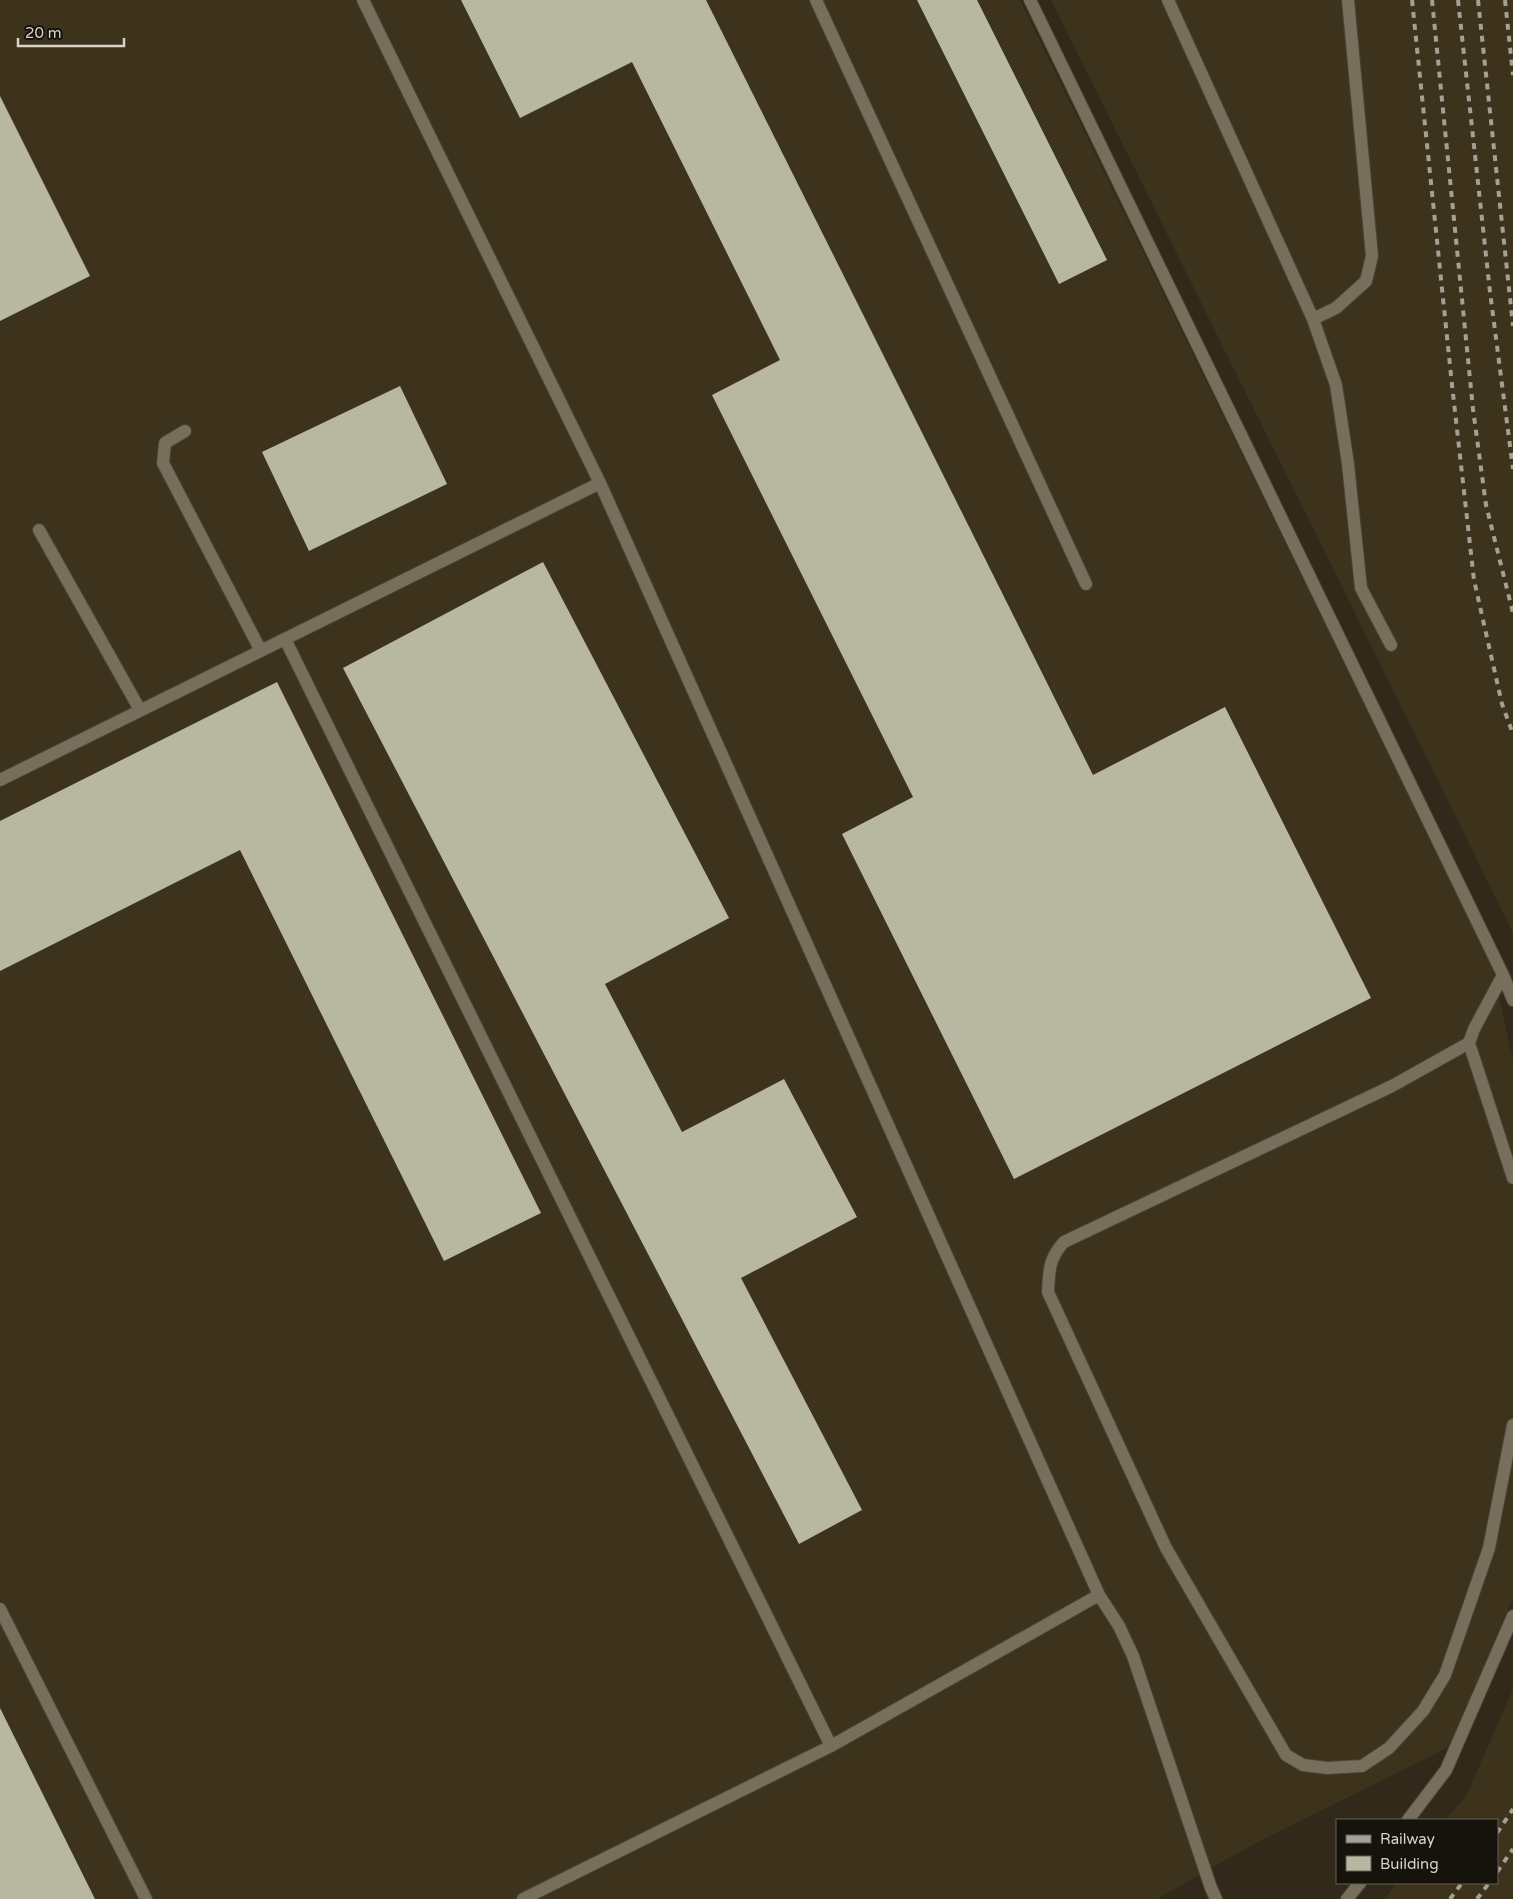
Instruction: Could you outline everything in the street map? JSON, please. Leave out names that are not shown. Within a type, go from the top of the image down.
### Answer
[{"type":"lane","points":[[363,0],[600,484],[1099,1595],[1119,1626],[1133,1656],[1210,1888],[1216,1899]]},
{"type":"lane","points":[[816,0],[1086,584]]},
{"type":"lane","points":[[1030,0],[1503,975],[1513,1000]]},
{"type":"lane","points":[[1168,0],[1313,319],[1336,385],[1348,464],[1361,588],[1391,645]]},
{"type":"lane","points":[[1313,319],[1336,308],[1366,281],[1372,256],[1348,0]]},
{"type":"lane","points":[[186,431],[165,444],[163,463],[261,651]]},
{"type":"lane","points":[[0,780],[600,484]]},
{"type":"lane","points":[[39,530],[140,710]]},
{"type":"lane","points":[[285,639],[831,1746]]},
{"type":"lane","points":[[1503,975],[1474,1029],[1469,1043],[1513,1178]]},
{"type":"lane","points":[[1469,1043],[1392,1086],[1064,1242],[1055,1252],[1050,1267],[1048,1292],[1166,1548],[1286,1755],[1303,1765],[1327,1768],[1362,1766],[1389,1748],[1423,1711],[1446,1675],[1489,1548],[1513,1425]]},
{"type":"lane","points":[[523,1899],[831,1746],[1099,1595]]},
{"type":"lane","points":[[0,1609],[146,1899]]},
{"type":"lane","points":[[1409,1819],[1446,1770],[1513,1616]]},
{"type":"lane","points":[[1347,1899],[1359,1884]]},
{"type":"shaded area","points":[[0,0],[1020,0],[1492,966],[1513,1060],[1513,1598],[1451,1746],[1254,1844],[1157,1899],[0,1899]]},
{"type":"shaded area","points":[[1051,0],[1513,0],[1513,933],[1422,748]]},
{"type":"shaded area","points":[[1513,1689],[1513,1899],[1384,1899],[1396,1884],[1498,1884],[1498,1819],[1447,1819],[1467,1794]]},
{"type":"building","points":[[461,0],[706,0],[1093,775],[1225,707],[1371,998],[1014,1179],[842,834],[913,797],[712,395],[780,360],[632,62],[520,118]]},
{"type":"building","points":[[917,0],[977,0],[1107,260],[1059,284]]},
{"type":"building","points":[[0,96],[90,276],[0,321]]},
{"type":"building","points":[[400,386],[447,484],[309,551],[262,452]]},
{"type":"building","points":[[543,562],[729,918],[605,984],[682,1132],[784,1079],[857,1217],[741,1278],[862,1510],[799,1544],[343,668]]},
{"type":"building","points":[[277,682],[541,1213],[444,1261],[240,850],[0,971],[0,821]]},
{"type":"building","points":[[0,1708],[95,1899],[0,1899]]},
{"type":"railway","points":[[1412,0],[1474,580],[1502,704],[1513,734]]},
{"type":"railway","points":[[1432,0],[1473,409],[1486,505],[1513,613]]},
{"type":"railway","points":[[1458,0],[1490,292],[1513,469]]},
{"type":"railway","points":[[1478,0],[1513,326]]},
{"type":"railway","points":[[1505,0],[1513,75]]},
{"type":"railway","points":[[1498,1832],[1513,1809]]},
{"type":"railway","points":[[1498,1871],[1513,1849]]},
{"type":"railway","points":[[1450,1899],[1461,1884]]},
{"type":"railway","points":[[1477,1899],[1488,1884]]}]
